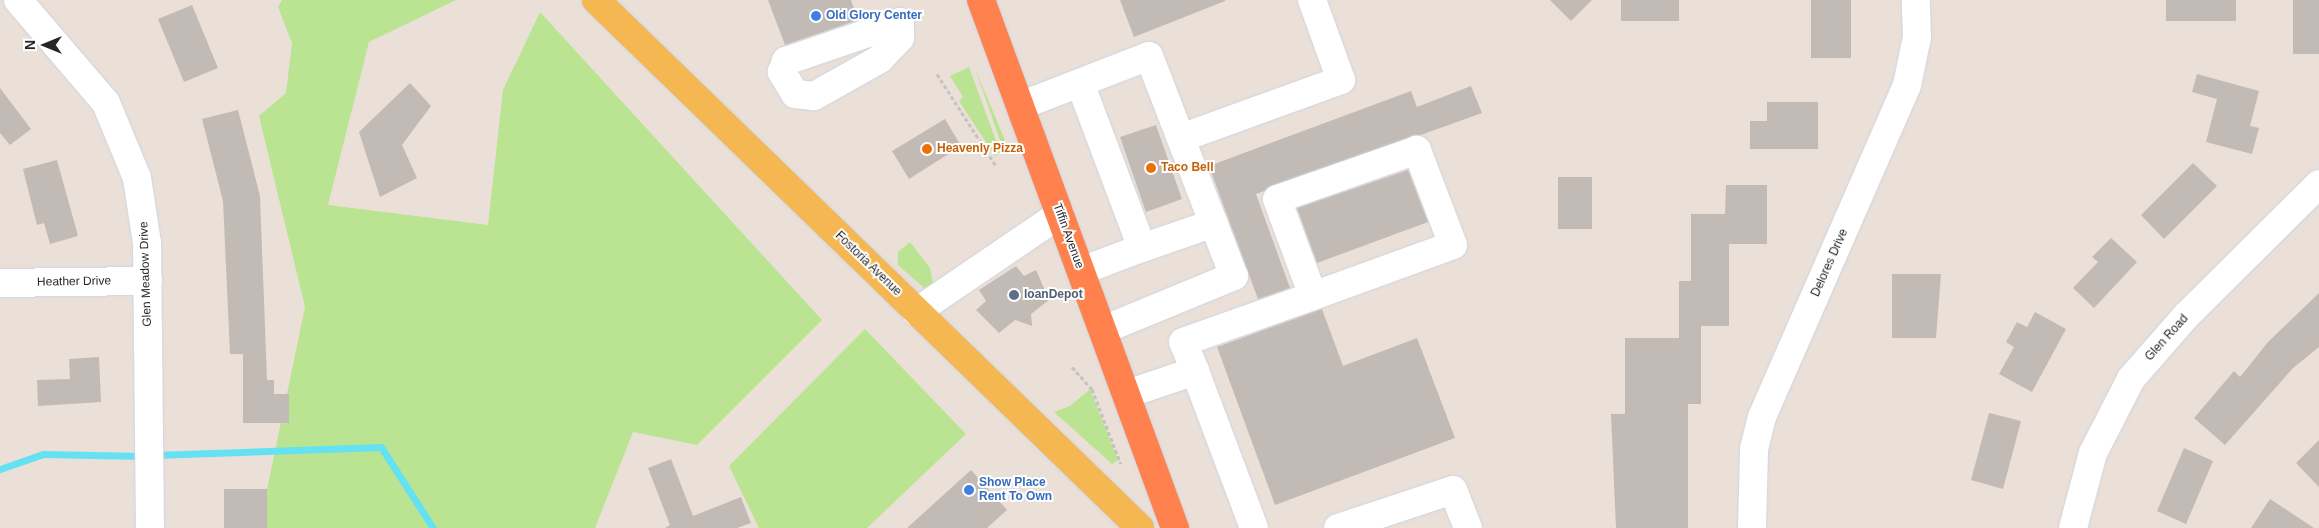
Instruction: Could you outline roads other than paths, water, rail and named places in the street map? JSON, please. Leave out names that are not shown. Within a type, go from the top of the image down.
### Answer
[{"type":"highway","name":"Tiffin Avenue","points":[[981,0],[1175,528]]},
{"type":"main road","name":"Fostoria Avenue","points":[[596,0],[1140,528]]},
{"type":"street","name":"Glen Meadow Drive","points":[[18,0],[87,76],[114,117],[144,210],[148,281],[148,484],[150,528]]},
{"type":"street","points":[[1181,138],[1341,80],[1312,0]]},
{"type":"street","name":"Delores Drive","points":[[1752,528],[1754,449],[1762,417],[1908,85],[1917,37],[1916,0]]},
{"type":"street","points":[[1020,106],[1149,56],[1234,276],[1103,330]]},
{"type":"street","points":[[1080,83],[1142,248]]},
{"type":"street","points":[[1254,528],[1183,342],[1313,296],[1453,245],[1417,150],[1278,200],[1313,296]]},
{"type":"street","name":"Glen Road","points":[[2073,528],[2093,453],[2131,379],[2186,316],[2319,184]]},
{"type":"street","points":[[916,312],[1060,214]]},
{"type":"street","points":[[1081,271],[1214,223]]},
{"type":"street","name":"Heather Drive","points":[[0,283],[148,281]]},
{"type":"street","points":[[1127,394],[1195,371]]},
{"type":"street","points":[[1338,528],[1453,490],[1468,528]]},
{"type":"waterway","points":[[155,455],[381,447],[433,528]]},
{"type":"waterway","points":[[0,469],[43,454],[144,456]]},
{"type":"place","name":"Old Glory Center","points":[[816,16]]},
{"type":"place","name":"Heavenly Pizza","points":[[927,149]]},
{"type":"place","name":"Taco Bell","points":[[1151,168]]},
{"type":"place","name":"loanDepot","points":[[1014,295]]},
{"type":"place","name":"Show Place Rent To Own","points":[[969,490]]}]
